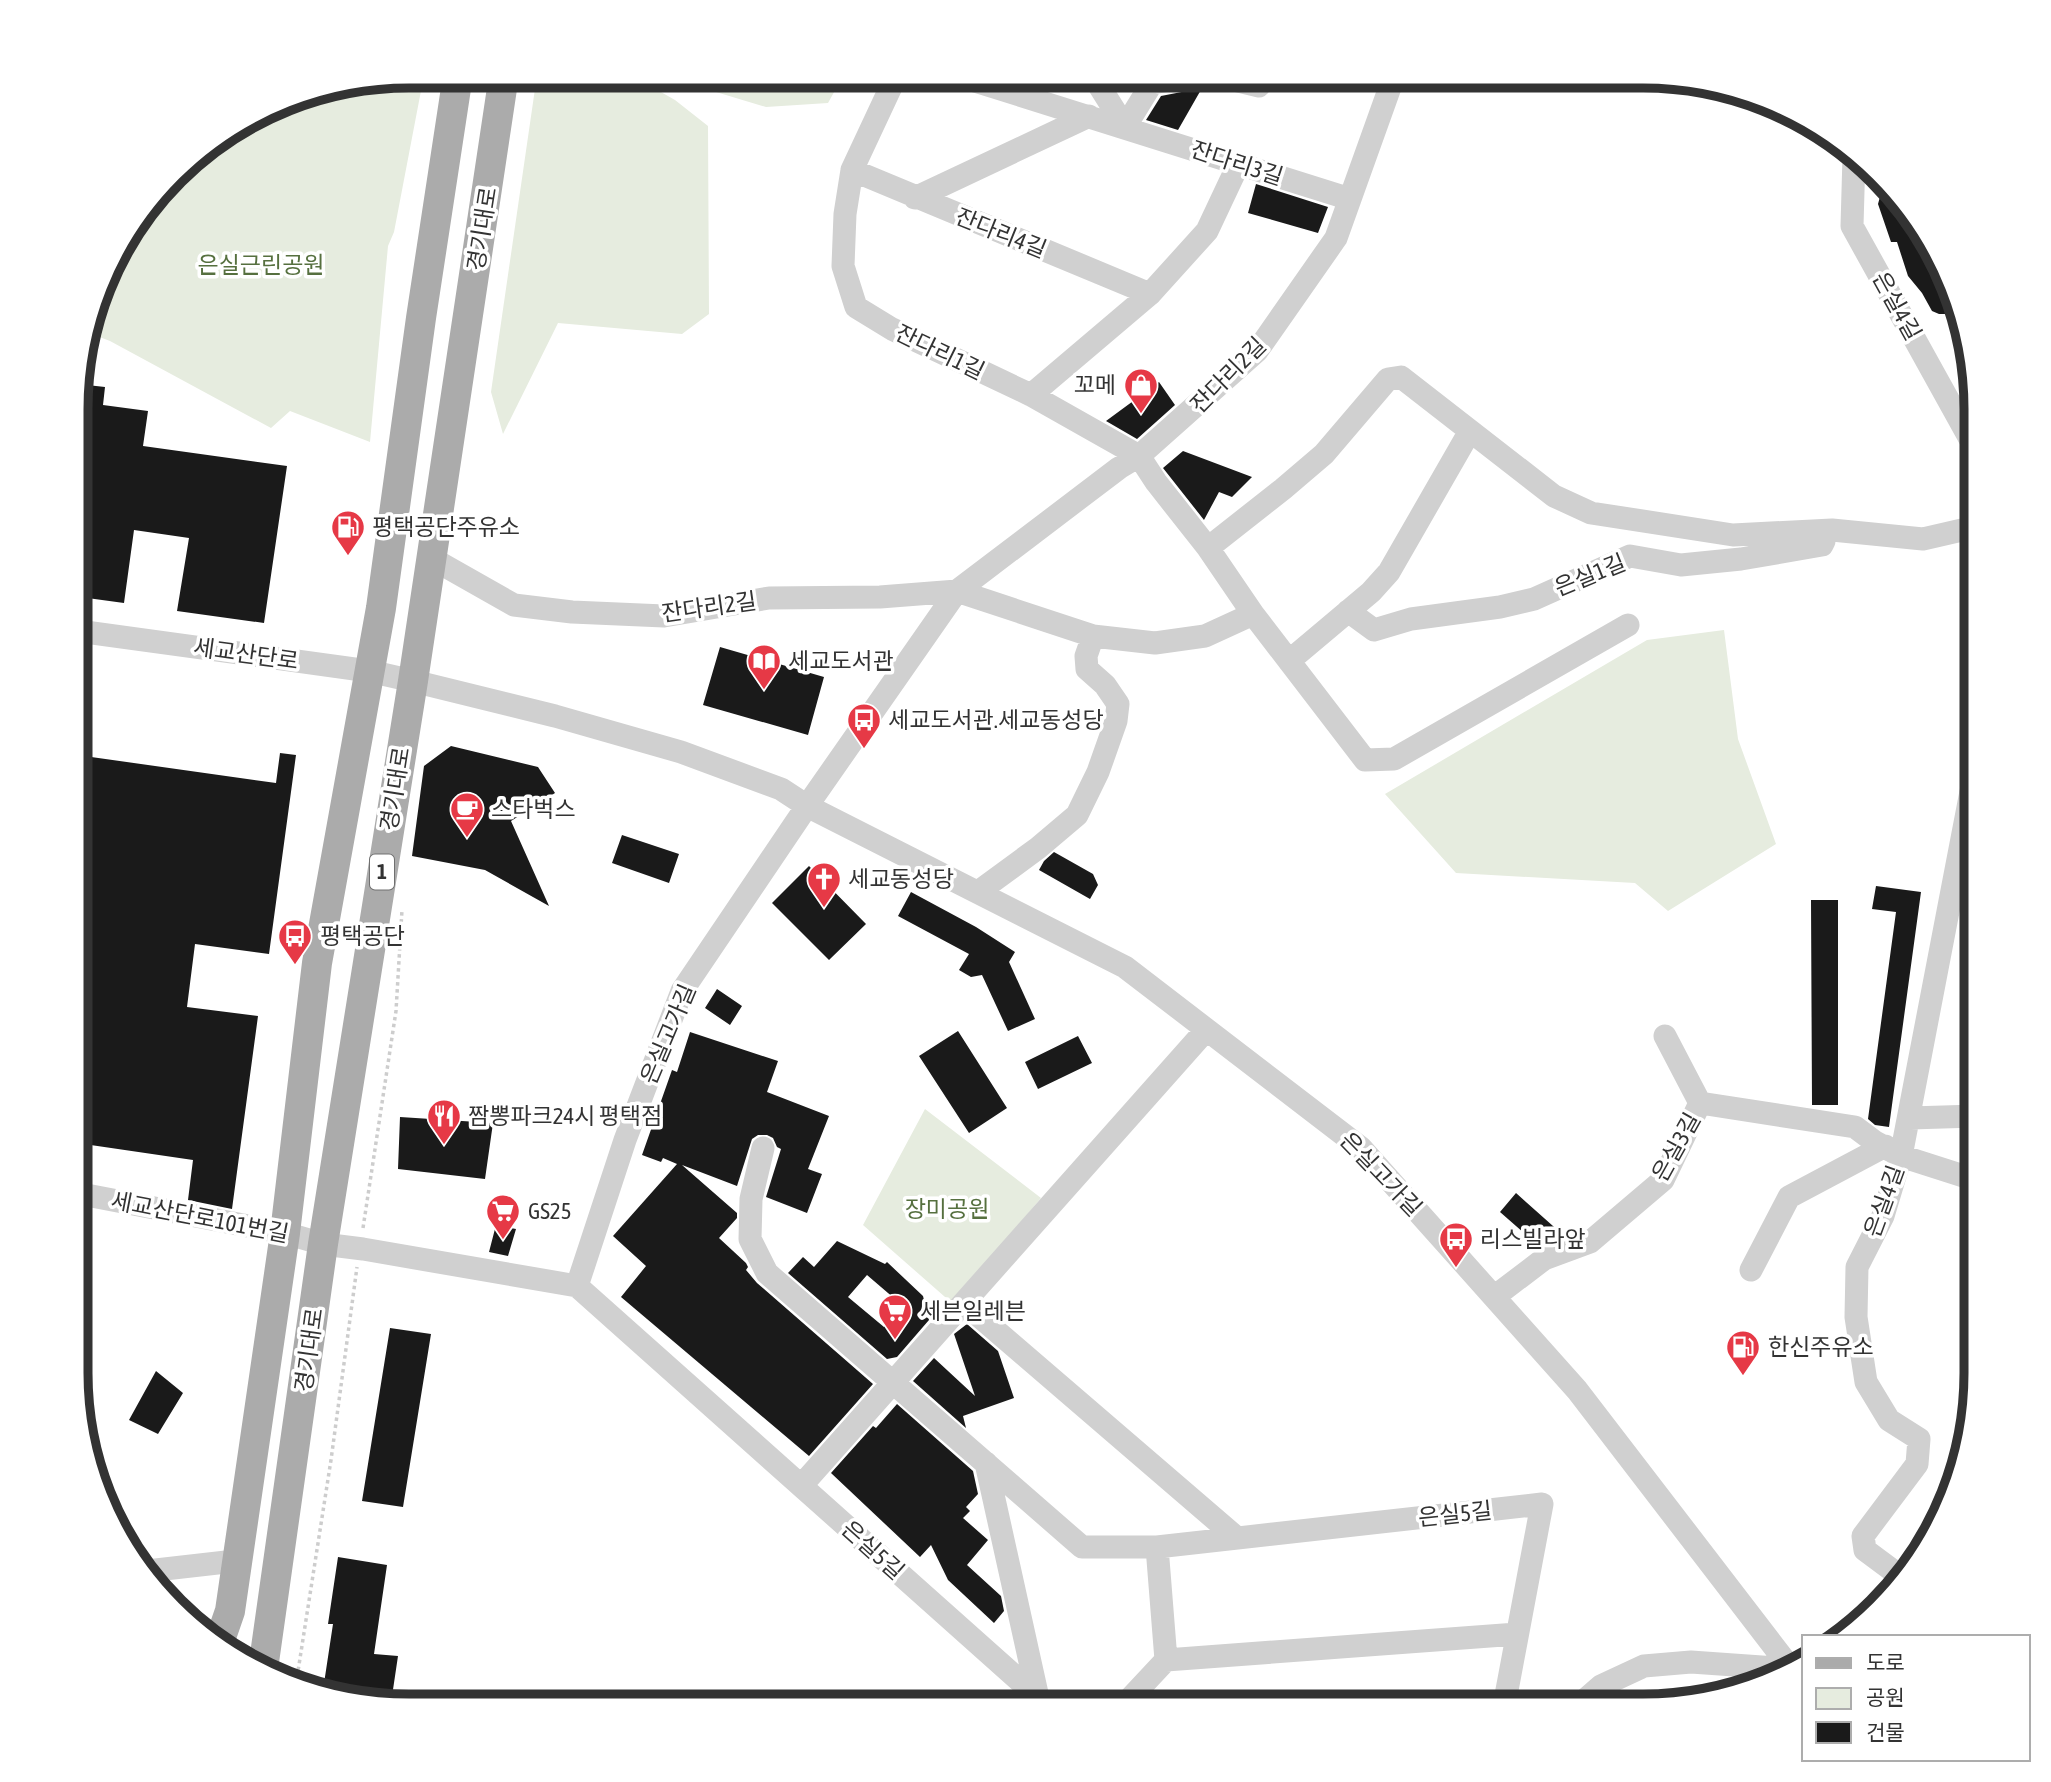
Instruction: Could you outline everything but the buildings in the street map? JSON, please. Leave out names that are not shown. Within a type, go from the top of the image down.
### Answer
[{"type":"main road","name":"경기대로","points":[[222,1634],[230,1611],[235,1561],[285,1233],[317,962],[382,608],[421,318],[456,88]]},
{"type":"main road","name":"경기대로","points":[[264,1660],[323,1244],[413,681],[502,88]]},
{"type":"main road","points":[[227,1638],[230,1611]]},
{"type":"street","name":"잔다리1길","points":[[890,88],[852,170],[845,214],[843,266],[856,307],[892,329],[1031,395],[1139,456],[1208,548],[1253,614]]},
{"type":"street","name":"잔다리3길","points":[[998,88],[1350,199]]},
{"type":"street","points":[[1101,88],[1125,127],[1149,88]]},
{"type":"street","name":"잔다리2길","points":[[807,806],[957,592],[1119,468],[1139,456],[1257,351],[1336,238],[1390,88]]},
{"type":"street","points":[[915,198],[1089,116]]},
{"type":"street","points":[[1031,395],[1150,294],[1207,231],[1239,163]]},
{"type":"street","name":"은실4길","points":[[1854,167],[1852,226],[1964,428]]},
{"type":"street","name":"잔다리4길","points":[[852,170],[1150,294]]},
{"type":"street","points":[[1208,548],[1324,454],[1388,379],[1401,377],[1474,434],[1389,572],[1371,592],[1289,661]]},
{"type":"street","name":"은실1길","points":[[1474,434],[1554,496],[1591,513],[1733,535],[1832,530],[1923,539],[1964,530]]},
{"type":"street","name":"은실1길","points":[[1348,611],[1374,630],[1411,619],[1500,607],[1534,599],[1630,556],[1681,565],[1741,559],[1822,545],[1832,530]]},
{"type":"street","name":"잔다리2길","points":[[431,558],[514,605],[572,612],[664,617],[769,598],[880,597],[957,592],[1093,636]]},
{"type":"street","points":[[978,892],[1038,848],[1077,815],[1098,772],[1116,721],[1118,704],[1105,685],[1087,669],[1086,656],[1093,636],[1155,643],[1205,636],[1253,614],[1365,760],[1394,759],[1628,625]]},
{"type":"street","name":"세교산단로","points":[[88,632],[369,671],[413,681]]},
{"type":"street","name":"은실고가길","points":[[413,681],[555,716],[681,752],[781,789],[807,806],[1125,968],[1362,1147],[1577,1390],[1785,1661]]},
{"type":"street","name":"은실고가길","points":[[577,1286],[625,1140],[681,991],[807,806]]},
{"type":"street","name":"은실4길","points":[[1895,1572],[1865,1550],[1863,1536],[1917,1464],[1919,1439],[1889,1420],[1866,1382],[1856,1317],[1857,1267],[1883,1216],[1893,1151],[1910,1118],[1964,831]]},
{"type":"street","points":[[801,1486],[1206,1030]]},
{"type":"street","points":[[1665,1036],[1700,1103]]},
{"type":"street","name":"은실3길","points":[[1494,1297],[1544,1259],[1590,1242],[1663,1180],[1700,1103],[1855,1127],[1893,1151],[1964,1176]]},
{"type":"street","points":[[1910,1118],[1964,1118]]},
{"type":"street","name":"은실5길","points":[[763,1148],[751,1199],[750,1239],[767,1273],[1082,1548],[1157,1547],[1542,1504],[1506,1694]]},
{"type":"street","points":[[1751,1270],[1789,1197],[1893,1151]]},
{"type":"street","name":"세교산단로101번길","points":[[88,1195],[285,1233],[323,1244],[577,1286]]},
{"type":"street","name":"은실5길","points":[[577,1286],[1034,1694]]},
{"type":"street","points":[[965,1304],[1237,1538]]},
{"type":"street","points":[[986,1463],[1041,1694]]},
{"type":"street","points":[[1157,1547],[1166,1660]]},
{"type":"street","points":[[155,1570],[235,1561]]},
{"type":"street","points":[[1134,1694],[1166,1660],[1517,1634]]},
{"type":"street","points":[[1592,1694],[1601,1686],[1644,1666],[1691,1662],[1769,1668]]},
{"type":"path","points":[[298,1674],[396,1011],[403,903]]},
{"type":"green space","name":"은실근린공원","points":[[422,88],[394,232],[388,246],[370,442],[290,411],[271,428],[96,336],[98,326],[112,286],[131,248],[167,197],[213,154],[267,121],[326,98],[367,90]]},
{"type":"green space","points":[[535,88],[654,88],[675,100],[708,126],[709,314],[682,334],[558,323],[503,434],[491,392]]},
{"type":"green space","points":[[703,88],[836,88],[828,103],[766,107]]},
{"type":"green space","points":[[1724,630],[1738,739],[1776,844],[1668,911],[1635,883],[1456,873],[1385,794],[1647,640]]},
{"type":"green space","name":"장미공원","points":[[925,1109],[1041,1198],[953,1304],[863,1225]]},
{"type":"place","name":"꼬메","points":[[1141,415]]},
{"type":"place","name":"평택공단주유소","points":[[348,557]]},
{"type":"place","name":"세교도서관","points":[[764,691]]},
{"type":"place","name":"세교도서관.세교동성당","points":[[864,750]]},
{"type":"place","name":"스타벅스","points":[[467,839]]},
{"type":"place","name":"세교동성당","points":[[824,909]]},
{"type":"place","name":"평택공단","points":[[295,966]]},
{"type":"place","name":"짬뽕파크24시 평택점","points":[[444,1146]]},
{"type":"place","name":"GS25","points":[[503,1241]]},
{"type":"place","name":"리스빌라앞","points":[[1456,1269]]},
{"type":"place","name":"세븐일레븐","points":[[895,1341]]},
{"type":"place","name":"한신주유소","points":[[1743,1377]]}]
